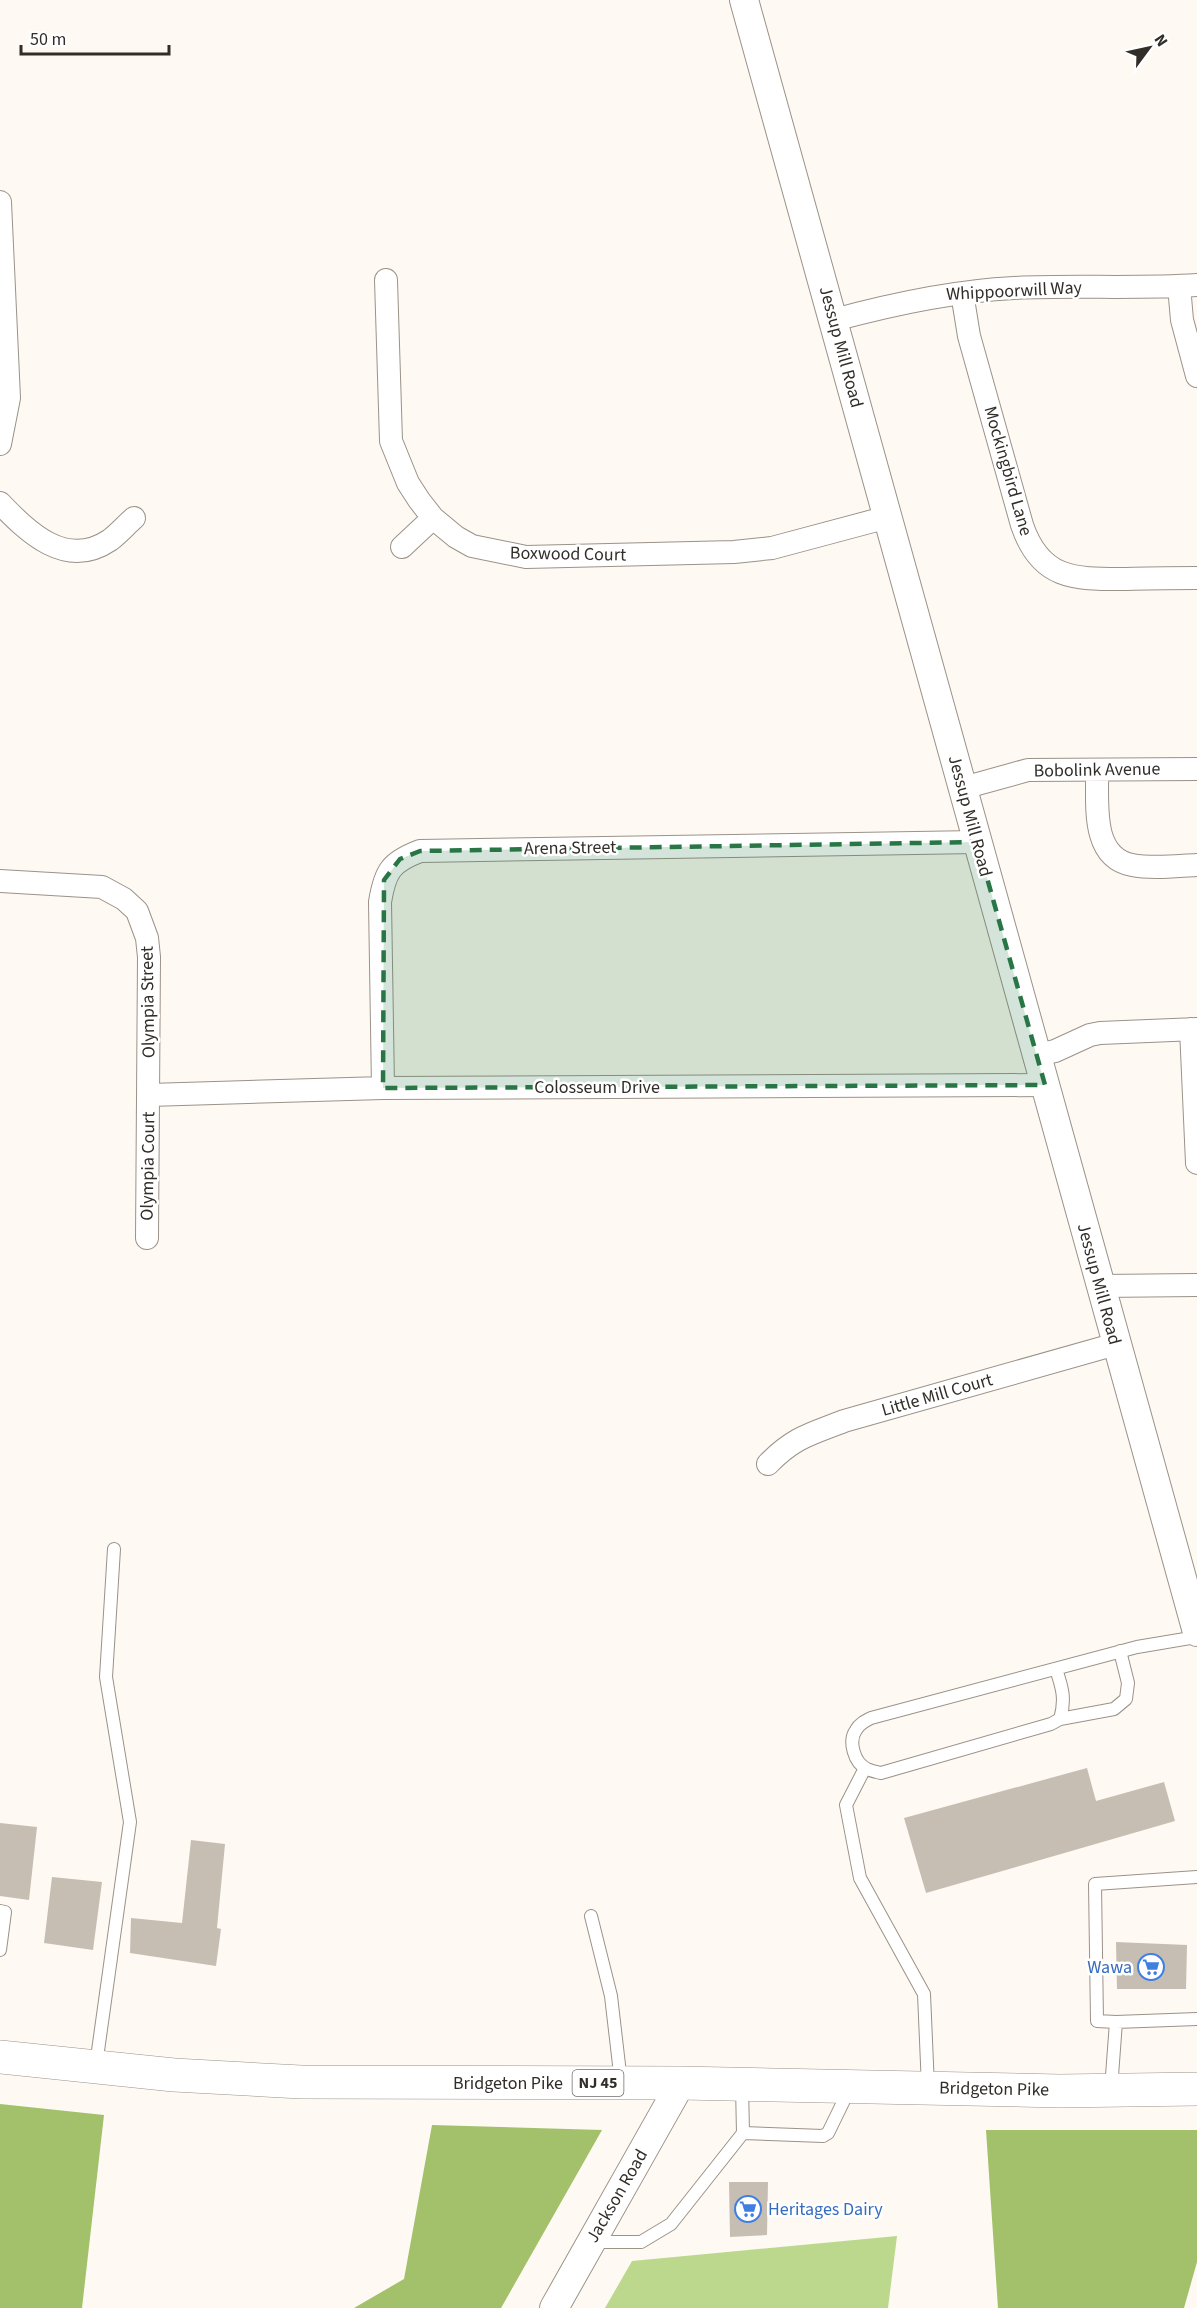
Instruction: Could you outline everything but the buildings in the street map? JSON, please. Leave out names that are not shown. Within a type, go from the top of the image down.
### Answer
[{"type":"main road","name":"Bridgeton Pike","points":[[0,2057],[241,2080],[302,2082],[1197,2089]]},
{"type":"street","name":"Jessup Mill Road","points":[[744,0],[1197,1632]]},
{"type":"street","points":[[0,202],[9,398],[0,444]]},
{"type":"street","name":"Boxwood Court","points":[[386,280],[391,441],[408,483],[434,518],[456,537],[472,546],[526,557],[734,552],[772,548],[888,517]]},
{"type":"street","name":"Whippoorwill Way","points":[[834,320],[915,300],[962,292],[1034,287],[1188,286]]},
{"type":"street","points":[[1188,286],[1182,320],[1197,376]]},
{"type":"street","name":"Mockingbird Lane","points":[[962,292],[969,336],[1014,496],[1026,536],[1035,551],[1056,570],[1079,578],[1197,578]]},
{"type":"street","points":[[0,502],[26,530],[46,543],[83,551],[110,540],[134,518]]},
{"type":"street","points":[[402,547],[434,518]]},
{"type":"street","name":"Bobolink Avenue","points":[[963,788],[1028,770],[1197,769]]},
{"type":"street","points":[[1097,770],[1098,817],[1101,838],[1108,853],[1121,862],[1133,866],[1197,866]]},
{"type":"street","name":"Arena Street","points":[[383,1088],[380,902],[384,880],[400,859],[420,851],[977,842]]},
{"type":"street","name":"Olympia Street","points":[[0,881],[102,887],[124,899],[137,911],[147,938],[149,957],[149,1095]]},
{"type":"street","points":[[1037,1055],[1055,1051],[1090,1035],[1100,1033],[1194,1029],[1197,1163]]},
{"type":"street","name":"Colosseum Drive","points":[[149,1095],[383,1088],[1045,1085]]},
{"type":"street","name":"Olympia Court","points":[[147,1238],[149,1095]]},
{"type":"street","points":[[1100,1286],[1197,1285]]},
{"type":"street","name":"Little Mill Court","points":[[768,1464],[785,1447],[802,1437],[844,1421],[1116,1344]]},
{"type":"street","name":"Jackson Road","points":[[554,2308],[681,2084]]},
{"type":"lane","points":[[96,2066],[130,1822],[106,1677],[114,1549]]},
{"type":"lane","points":[[1120,1651],[1128,1683],[1126,1699],[1114,1709],[1060,1719],[1051,1724],[881,1773],[865,1768],[856,1757],[852,1742],[855,1731],[863,1722],[1120,1651],[1197,1637]]},
{"type":"lane","points":[[1056,1669],[1064,1694],[1060,1719]]},
{"type":"lane","points":[[865,1768],[846,1805],[860,1878],[924,1994],[928,2088]]},
{"type":"lane","points":[[1197,1877],[1095,1884],[1097,2021],[1197,2019]]},
{"type":"lane","points":[[0,1911],[5,1912],[0,1950]]},
{"type":"lane","points":[[591,1916],[611,1996],[621,2084]]},
{"type":"lane","points":[[1111,2090],[1116,2022]]},
{"type":"lane","points":[[591,2242],[641,2242],[671,2224],[743,2133],[742,2085]]},
{"type":"lane","points":[[743,2133],[823,2136],[828,2133],[850,2087]]},
{"type":"highlighted area","points":[[977,842],[1045,1085],[383,1088],[384,880],[400,859],[420,851]]},
{"type":"green space","points":[[0,2104],[104,2115],[82,2308],[0,2308]]},
{"type":"green space","points":[[432,2125],[602,2130],[501,2308],[354,2308],[404,2279]]},
{"type":"green space","points":[[986,2130],[1197,2130],[1197,2262],[1184,2308],[998,2308]]},
{"type":"green space","points":[[897,2236],[888,2308],[605,2308],[632,2261]]},
{"type":"place","name":"Wawa","points":[[1151,1967]]},
{"type":"place","name":"Heritages Dairy","points":[[748,2209]]}]
